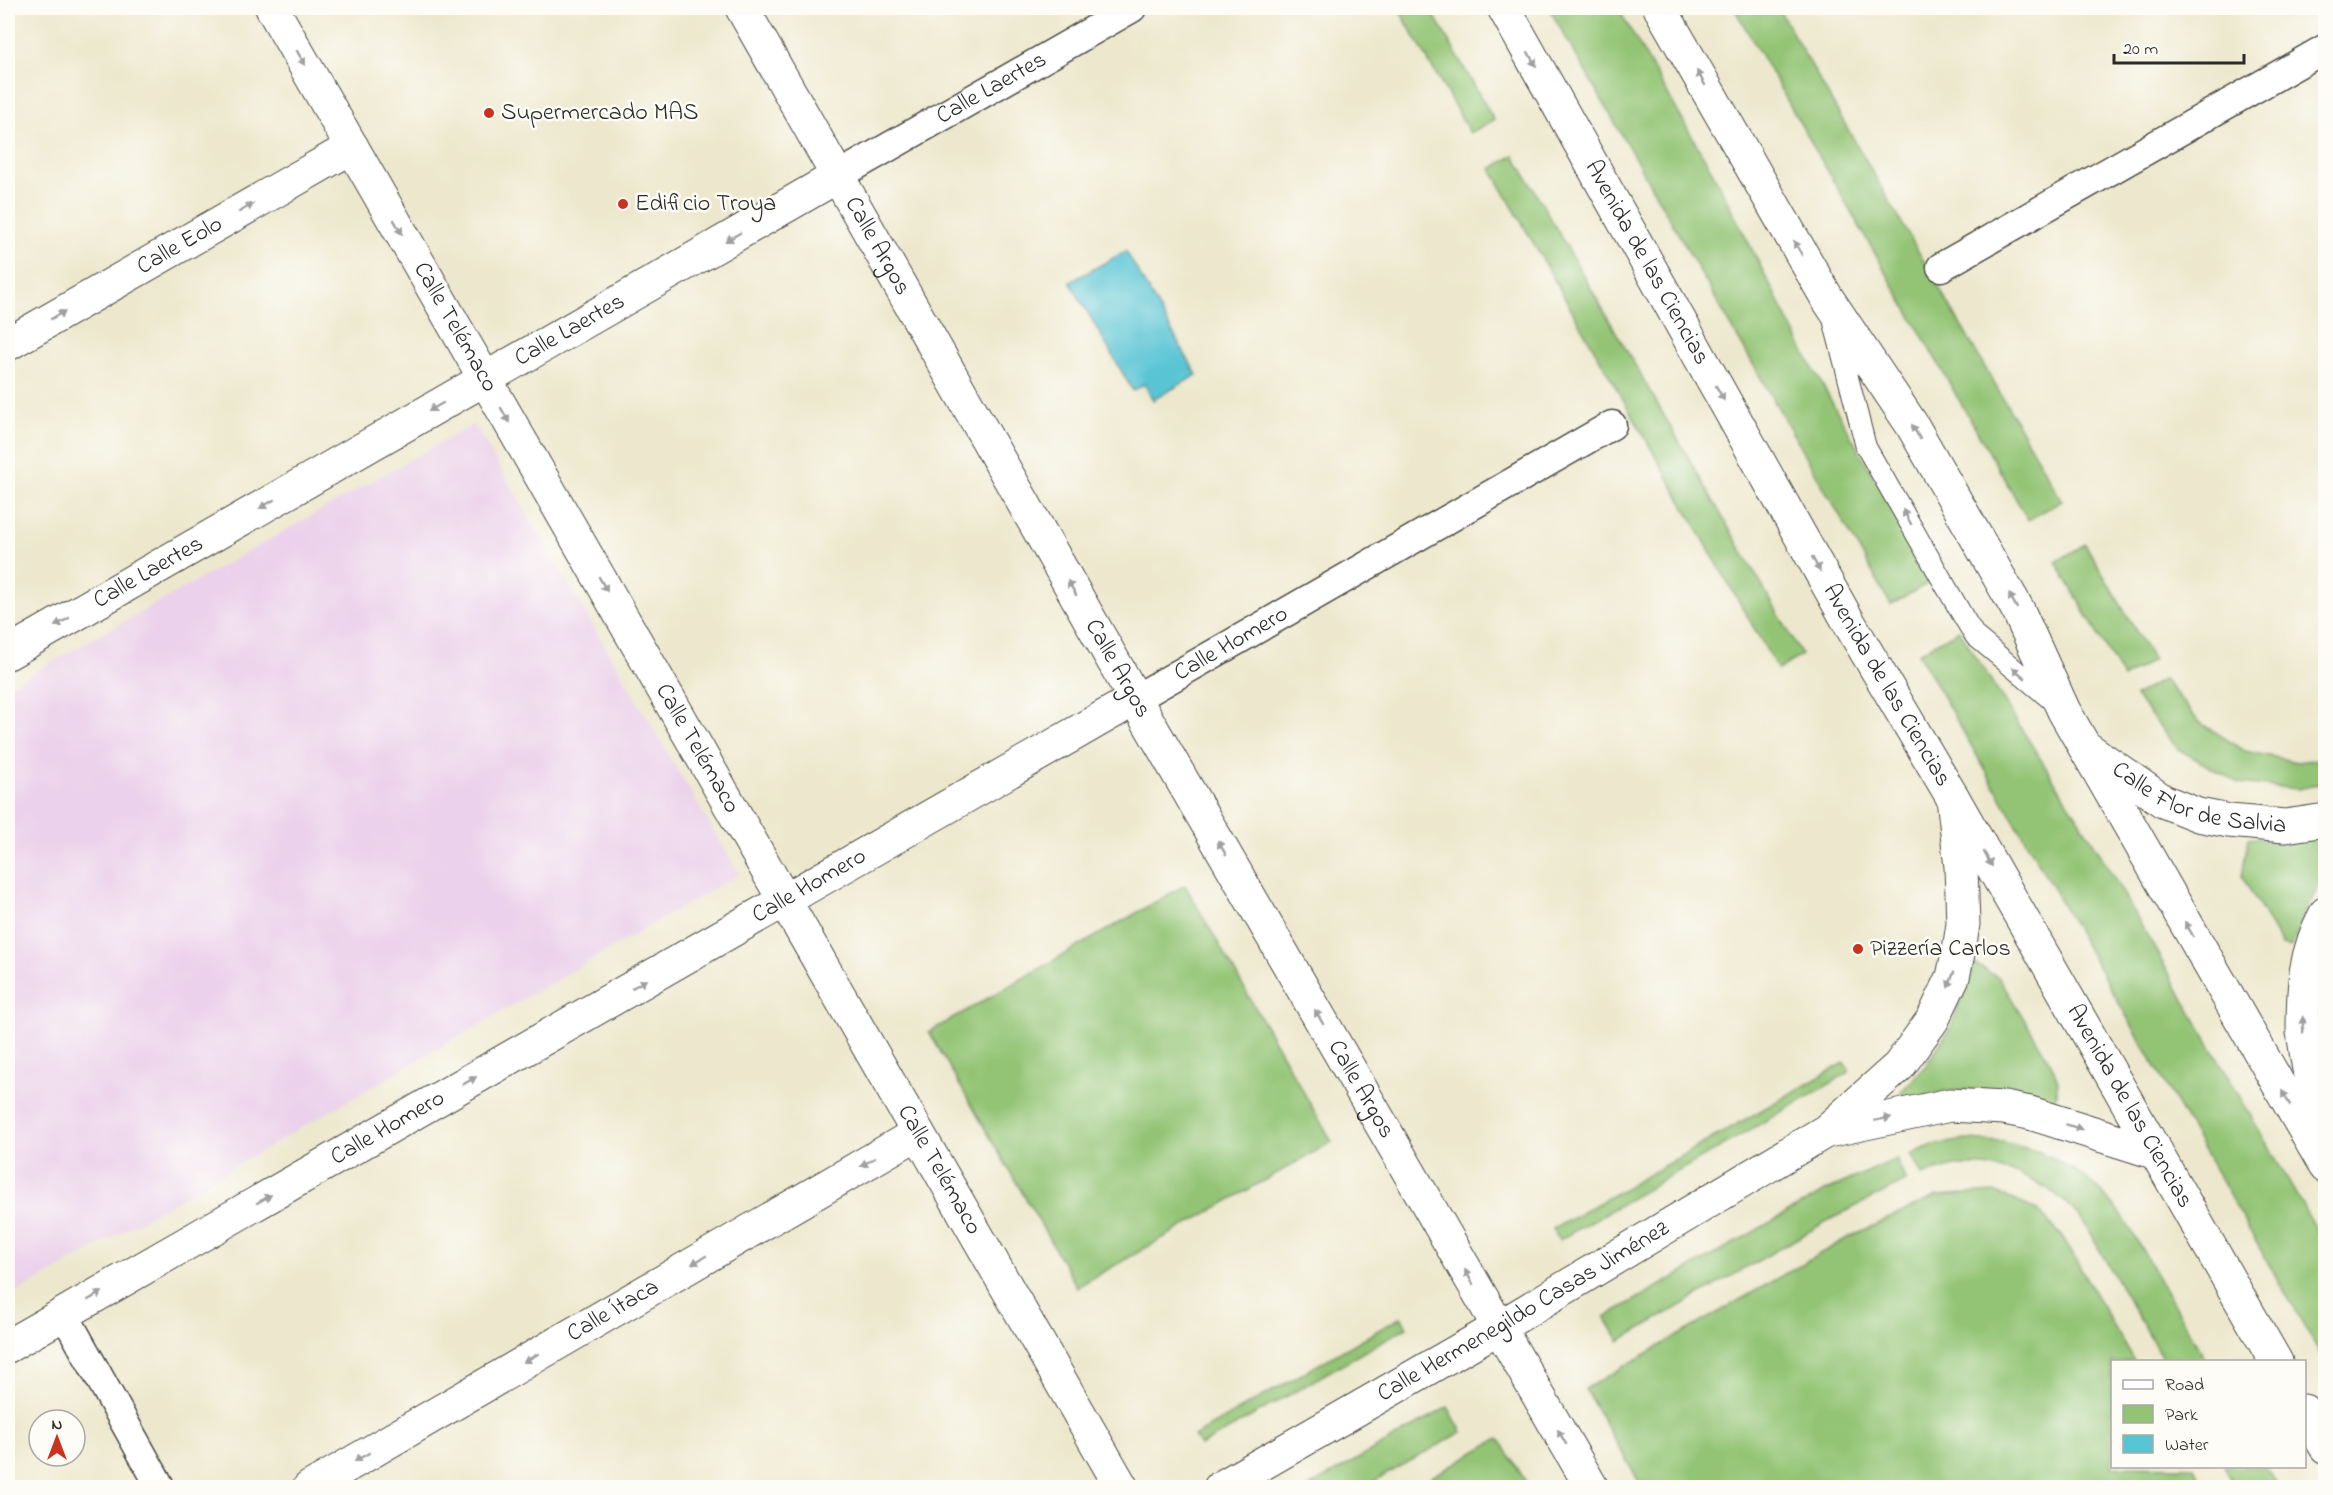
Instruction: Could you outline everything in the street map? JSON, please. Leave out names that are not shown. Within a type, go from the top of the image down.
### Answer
[{"type":"street","name":"Calle Telémaco","points":[[272,8],[1122,1488]]},
{"type":"street","name":"Calle Argos","points":[[742,8],[1135,699],[1592,1488]]},
{"type":"street","name":"Calle Laertes","points":[[8,654],[1132,8]]},
{"type":"street","name":"Avenida de las Ciencias","points":[[1504,8],[1851,626],[1953,798],[2275,1360]]},
{"type":"street","points":[[1660,8],[1827,298],[1912,425],[2018,610],[2064,711],[2325,1166]]},
{"type":"street","points":[[1941,267],[2325,48]]},
{"type":"street","name":"Calle Eolo","points":[[8,344],[352,147]]},
{"type":"street","name":"Calle Homero","points":[[8,1346],[1612,425]]},
{"type":"street","name":"Calle Flor de Salvia","points":[[2084,746],[2163,801],[2198,815],[2229,821],[2284,826],[2325,820]]},
{"type":"street","name":"Calle Hermenegildo Casas Jiménez","points":[[1220,1488],[1498,1328],[1826,1131],[1899,1066],[1933,1019],[1953,977],[1963,924],[1961,867],[1953,798]]},
{"type":"street","points":[[2325,914],[2315,933],[2304,977],[2303,1032],[2325,1166]]},
{"type":"street","name":"Calle Hermenegildo Casas Jiménez","points":[[1826,1131],[1950,1105],[2004,1107],[2157,1153]]},
{"type":"street","name":"Calle Ítaca","points":[[309,1488],[918,1133]]},
{"type":"street","points":[[64,1314],[161,1488]]},
{"type":"street","points":[[2306,1414],[2325,1447]]},
{"type":"lane","points":[[1827,298],[1866,447],[1975,636],[2064,711]]},
{"type":"shaded area","points":[[474,424],[739,874],[8,1298],[8,687]]},
{"type":"green space","points":[[1398,8],[1430,8],[1494,120],[1470,133]]},
{"type":"green space","points":[[1549,8],[1618,8],[1713,173],[1810,363],[1932,581],[1891,605]]},
{"type":"green space","points":[[1734,8],[1778,8],[2062,501],[2028,520]]},
{"type":"green space","points":[[1514,155],[1802,655],[1778,670],[1491,169]]},
{"type":"green space","points":[[2085,544],[2153,660],[2123,678],[2056,562]]},
{"type":"green space","points":[[1959,630],[2098,850],[2325,1245],[2325,1362],[1918,653]]},
{"type":"green space","points":[[2164,679],[2199,722],[2245,751],[2297,762],[2325,758],[2325,783],[2298,789],[2238,783],[2178,749],[2135,696]]},
{"type":"green space","points":[[2325,837],[2325,875],[2305,912],[2292,947],[2282,945],[2242,876],[2248,838],[2294,840]]},
{"type":"green space","points":[[1185,885],[1332,1142],[1077,1287],[929,1032]]},
{"type":"green space","points":[[1973,963],[1999,978],[2052,1065],[2058,1082],[2054,1104],[2014,1094],[1974,1089],[1942,1092],[1905,1101],[1901,1092],[1926,1065],[1951,1027]]},
{"type":"green space","points":[[1844,1063],[1850,1071],[1823,1088],[1559,1240],[1553,1229]]},
{"type":"green space","points":[[1966,1140],[2003,1142],[2040,1152],[2073,1169],[2096,1186],[2122,1215],[2205,1360],[2163,1360],[2080,1216],[2051,1190],[2018,1174],[1986,1166],[1954,1166],[1922,1175],[1911,1154],[1933,1145]]},
{"type":"green space","points":[[1896,1159],[1906,1181],[1827,1221],[1619,1341],[1605,1317],[1823,1192]]},
{"type":"green space","points":[[1994,1192],[2037,1210],[2062,1236],[2133,1360],[2111,1360],[2111,1468],[2195,1468],[2206,1487],[1642,1487],[1585,1389],[1849,1237],[1937,1196]]},
{"type":"green space","points":[[1401,1317],[1407,1327],[1200,1446],[1194,1436]]},
{"type":"green space","points":[[1448,1407],[1462,1432],[1364,1487],[1309,1487]]},
{"type":"green space","points":[[1499,1438],[1529,1487],[1414,1487]]},
{"type":"green space","points":[[2225,1468],[2267,1468],[2278,1487],[2236,1487]]},
{"type":"water","points":[[1126,251],[1197,375],[1153,400],[1144,384],[1133,391],[1070,282]]},
{"type":"place","name":"Supermercado MAS","points":[[489,113]]},
{"type":"place","name":"Edificio Troya","points":[[623,204]]},
{"type":"place","name":"Pizzería Carlos","points":[[1858,949]]}]
